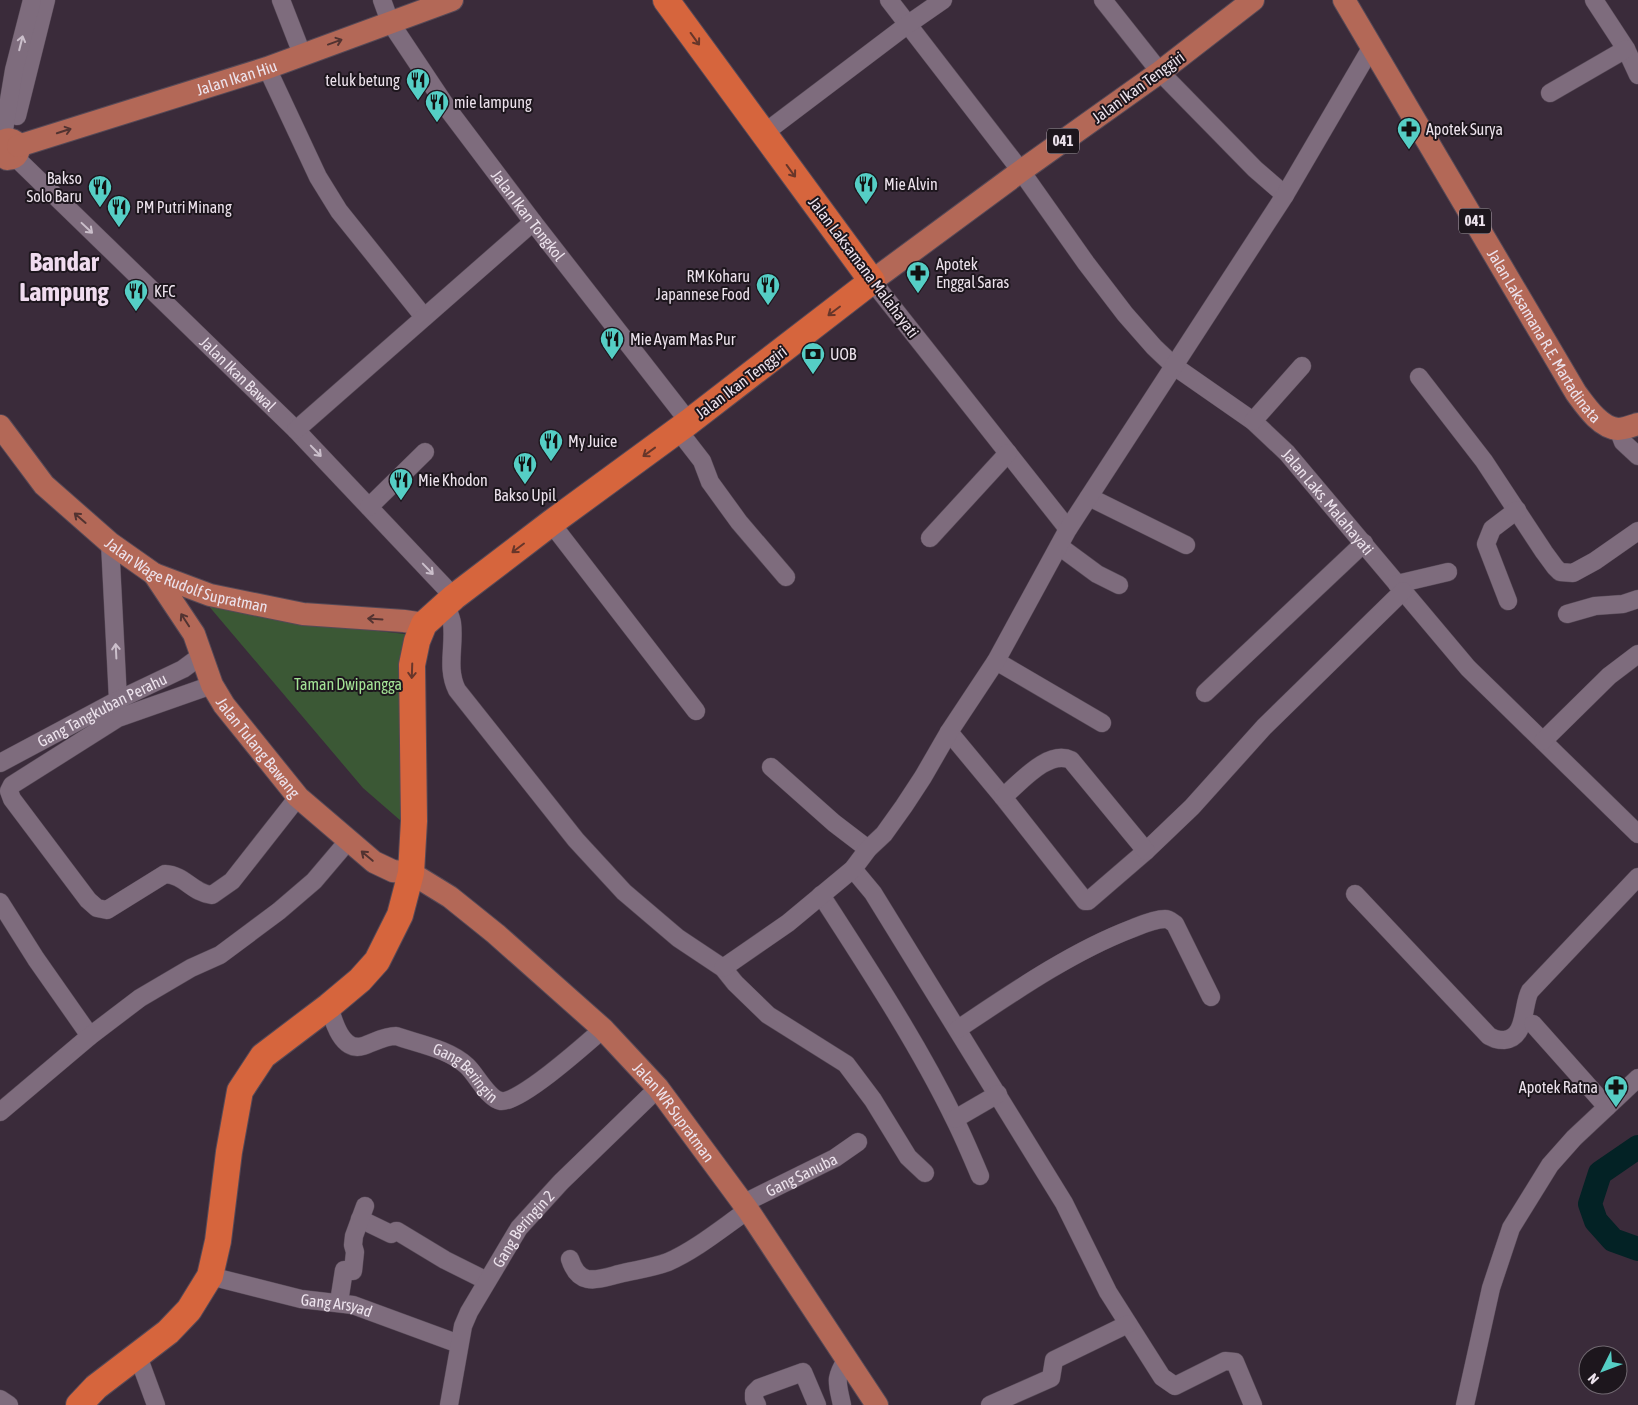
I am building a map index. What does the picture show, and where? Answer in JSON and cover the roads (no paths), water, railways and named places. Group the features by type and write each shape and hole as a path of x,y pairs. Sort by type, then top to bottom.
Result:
{"highway":[{"name":"Jalan Laksamana Malahayati","path":"666,0 872,281"},
{"name":"Jalan Ikan Tenggiri","path":"424,624 450,601 551,523 683,426 872,281"},
{"path":"79,1405 96,1387 168,1332 188,1310 210,1276 218,1241 229,1152 240,1091 263,1056 360,980 377,961 400,915 411,873 414,821 412,665 416,641 424,624"}],"main road":[{"name":"Jalan Ikan Hiu","path":"6,149 266,68 452,0"},
{"name":"Jalan Ikan Tenggiri","path":"872,281 1021,171 1160,72 1253,0"},
{"name":"Jalan Laksamana R.E. Martadinata","path":"1351,4 1371,48 1576,393 1595,416 1610,426 1628,426"},
{"name":"Jalan Wage Rudolf Supratman","path":"0,426 44,485 110,543 154,574 210,596 303,614 424,624"},
{"name":"Jalan Tulang Bawang","path":"154,574 194,634 212,686 236,720 298,797 374,862 385,868 411,873"},
{"name":"Jalan WR Supratman","path":"411,873 450,897 496,934 603,1029 658,1088 746,1207 877,1405"}],"street":[{"path":"6,149 7,68 32,0"},
{"path":"6,149 46,0"},
{"path":"281,0 302,54"},
{"name":"Jalan Ikan Tongkol","path":"382,0 390,22 450,112 683,426 702,461 710,482 739,522 786,577"},
{"name":"Jalan Laks. Malahayati","path":"889,0 1021,171 1086,264 1125,314 1154,347 1174,366 1253,421 1287,453 1468,668 1638,834"},
{"path":"763,134 943,0"},
{"path":"1102,0 1160,72 1255,169 1285,194"},
{"path":"1594,0 1626,49 1638,75"},
{"path":"723,968 788,923 853,869 868,849 884,834 904,806 923,777 948,732 996,661 1068,529 1285,194 1371,48"},
{"path":"1550,93 1626,49"},
{"path":"266,68 318,176 339,211 424,317"},
{"name":"Jalan Ikan Bawal","path":"6,149 296,430 369,507 450,601"},
{"path":"296,430 533,222"},
{"name":"Jalan Laksamana Malahayati","path":"872,281 1068,529"},
{"path":"1253,421 1302,366"},
{"path":"1419,377 1484,461 1560,572 1572,573 1595,561 1638,532"},
{"name":"Jalan Laksamana R.E. Martadinata","path":"1628,426 1623,442 1638,456"},
{"path":"369,507 425,452"},
{"path":"930,538 1008,453"},
{"path":"1089,497 1186,544"},
{"path":"1508,601 1486,544 1492,529 1517,510"},
{"path":"551,523 696,711"},
{"path":"110,543 118,700"},
{"path":"1205,693 1364,543"},
{"path":"1058,546 1097,574 1119,586"},
{"path":"948,732 1003,797 1086,902 1146,851 1192,808 1264,727 1400,588 1448,572"},
{"path":"1566,614 1595,606 1622,604 1638,599"},
{"path":"450,601 452,623 451,673 453,682 464,700 576,840 624,892 678,938 723,968 735,984 768,1015 846,1064 873,1100 908,1157 925,1173"},
{"path":"1543,741 1609,676 1638,654"},
{"name":"Gang Tangkuban Perahu","path":"0,763 118,700 182,669 202,655"},
{"path":"996,661 1102,723"},
{"path":"212,686 118,718 12,785 9,791 12,799 88,900 97,908 107,910 165,874 174,874 201,894 212,895 232,881 298,797"},
{"path":"1003,797 1043,763 1053,758 1065,757 1071,760 1146,851"},
{"path":"771,767 834,823 868,849"},
{"path":"0,1112 90,1036 140,998 190,968 220,955 252,932 314,881 348,840"},
{"path":"853,869 873,893 998,1094 1064,1203 1108,1292 1162,1377 1175,1386 1225,1361 1234,1362 1253,1405"},
{"path":"1356,894 1489,1036 1496,1040 1509,1040 1522,1026 1530,991 1638,877"},
{"path":"822,895 874,976 955,1120 980,1176"},
{"path":"0,902 36,959 90,1036"},
{"path":"958,1029 1044,973 1115,935 1164,919 1170,920 1175,924 1211,998"},
{"name":"Gang Beringin","path":"329,1006 337,1031 349,1044 360,1047 386,1036 396,1036 453,1055 467,1066 493,1098 501,1102 508,1100 544,1079 603,1029"},
{"path":"1533,1024 1607,1107"},
{"path":"1466,1405 1491,1288 1511,1228 1550,1165 1574,1138 1638,1078"},
{"name":"Gang Beringin 2","path":"449,1405 463,1326 469,1312 519,1228 561,1182 658,1088"},
{"path":"955,1120 998,1094"},
{"name":"Gang Sanuba","path":"570,1259 575,1272 588,1280 653,1267 673,1259 694,1248 746,1207 834,1158 858,1142"},
{"path":"338,1302 344,1270 353,1271 354,1236 362,1212 391,1234 398,1231 445,1260 487,1281"},
{"name":"Gang Arsyad","path":"210,1276 286,1296 338,1302 366,1309 459,1344"},
{"path":"990,1405 1051,1378 1054,1360 1128,1324"},
{"path":"138,1356 156,1405"},
{"path":"842,1405 837,1382 838,1373 847,1358"},
{"path":"757,1405 754,1393 759,1388 802,1372 817,1405"},
{"path":"0,1399 9,1405"}],"waterway":[{"path":"1638,1147 1600,1173 1590,1204 1596,1221 1613,1240 1638,1249"}],"place":[{"name":"teluk betung","path":"418,101"},
{"name":"mie lampung","path":"437,123"},
{"name":"Apotek Surya","path":"1409,150"},
{"name":"Mie Alvin","path":"866,205"},
{"name":"Bakso Solo Baru","path":"100,208"},
{"name":"PM Putri Minang","path":"119,228"},
{"name":"Apotek Enggal Saras","path":"918,294"},
{"name":"RM Koharu Japannese Food","path":"768,306"},
{"name":"KFC","path":"136,312"},
{"name":"Mie Ayam Mas Pur","path":"612,360"},
{"name":"UOB","path":"813,375"},
{"name":"My Juice","path":"551,462"},
{"name":"Bakso Upil","path":"525,485"},
{"name":"Mie Khodon","path":"401,501"},
{"name":"Apotek Ratna","path":"1616,1108"}],"district":[{"name":"Bandar Lampung","path":"64,277"}],"park label":[{"name":"Taman Dwipangga","path":"348,684"}]}
